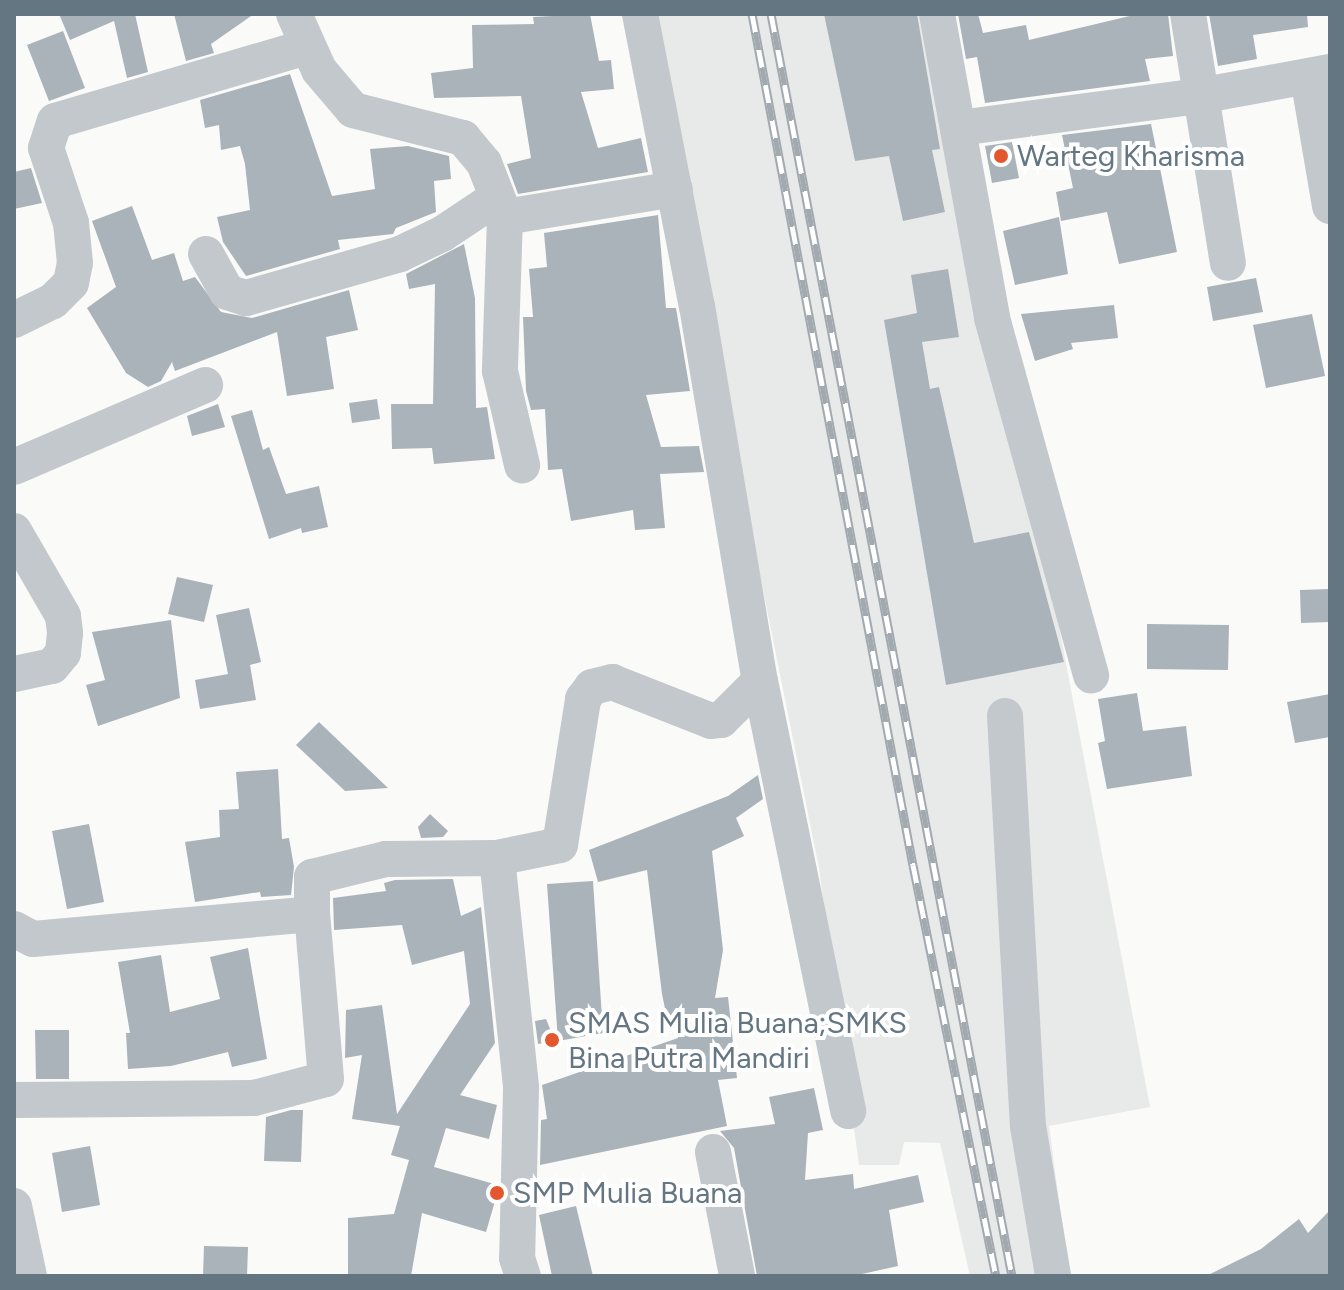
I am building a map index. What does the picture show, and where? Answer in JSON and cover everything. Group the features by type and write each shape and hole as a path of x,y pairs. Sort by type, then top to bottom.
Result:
{"street":[{"path":"294,14 307,47 334,93 353,110 463,138 484,163 500,207 500,371 522,465"},
{"path":"640,14 675,189 760,681 848,1111"},
{"path":"937,14 999,348 1091,676"},
{"path":"1188,14 1228,263"},
{"path":"14,320 53,301 71,283 75,263 71,223 46,148 55,121 307,47"},
{"path":"959,128 1199,96 1319,74 1330,206"},
{"path":"206,254 227,292 246,298 400,254 500,207 675,189"},
{"path":"14,467 205,385"},
{"path":"14,531 63,616 65,633 63,653 52,666 14,674"},
{"path":"14,1100 254,1098 326,1079 312,914 312,877 386,859 497,858 560,845 583,699 592,687 612,682 711,721 721,720 760,681"},
{"path":"1005,716 1028,1126 1053,1276"},
{"path":"497,858 521,1088 517,1258 523,1276"},
{"path":"14,929 33,939 312,914"},
{"path":"713,1152 737,1276"},
{"path":"15,1215 29,1276"}],"shaded area":[{"path":"647,14 943,14 1150,1107 1049,1126 1069,1276 970,1276 940,1143 904,1142 899,1165 859,1165 819,868"}],"building":[{"path":"59,14 135,14 148,72 127,78 114,21 70,40"},
{"path":"174,14 254,14 211,44 214,53 186,61"},
{"path":"590,14 599,61 611,60 614,89 581,92 598,148 641,138 648,172 518,194 507,164 531,158 521,96 434,98 431,73 473,68 472,25 534,24 533,17"},
{"path":"824,14 917,14 940,149 932,150 945,212 903,221 889,156 855,161"},
{"path":"958,14 978,14 983,33 1026,25 1029,40 1138,14 1168,14 1173,56 1145,59 1150,81 985,103 977,57 966,59"},
{"path":"1209,14 1307,14 1308,27 1253,35 1257,59 1218,66"},
{"path":"63,31 85,88 49,101 27,45"},
{"path":"290,74 332,196 375,189 370,149 408,146 449,156 451,179 434,181 436,212 396,228 393,234 338,240 340,249 246,276 223,242 217,217 250,210 245,164 240,146 221,150 219,125 205,128 200,100"},
{"path":"1151,124 1177,252 1119,264 1107,212 1061,221 1056,192 1073,188 1062,135"},
{"name":"Warteg Kharisma","path":"1012,142 1019,178 992,183 985,146"},
{"path":"31,168 42,203 14,209 14,172"},
{"path":"132,206 152,260 174,253 183,281 195,277 221,312 252,318 349,290 358,330 326,337 334,389 287,396 277,332 175,371 172,362 161,381 148,387 126,373 87,308 116,287 92,221"},
{"path":"658,215 666,308 676,308 690,391 646,395 661,447 699,446 704,472 660,474 665,528 635,530 633,510 571,521 562,469 548,470 545,409 531,410 526,391 523,317 533,317 529,269 547,267 544,233"},
{"path":"1059,217 1068,274 1015,285 1003,231"},
{"path":"464,244 475,298 476,408 487,407 495,459 434,464 432,448 392,449 391,404 433,404 435,284 409,289 406,274"},
{"path":"948,269 959,337 922,342 930,389 939,387 974,543 1029,532 1064,662 946,685 884,320 917,313 911,275"},
{"path":"1256,278 1263,312 1213,321 1207,287"},
{"path":"1114,305 1118,338 1071,343 1073,349 1035,361 1021,314"},
{"path":"1312,314 1325,376 1266,388 1253,325"},
{"path":"377,399 380,419 352,423 349,403"},
{"path":"218,404 225,427 192,436 187,416"},
{"path":"252,410 263,450 269,447 286,494 319,486 328,527 302,533 301,528 269,539 231,416"},
{"path":"177,577 213,585 204,622 168,614"},
{"path":"1330,589 1330,622 1301,623 1300,590"},
{"path":"249,608 261,662 250,665 256,700 200,709 195,680 228,674 216,615"},
{"path":"171,620 180,698 98,726 86,685 105,680 92,632"},
{"path":"1147,624 1229,625 1228,670 1147,669"},
{"path":"1137,693 1143,731 1186,726 1192,776 1107,789 1098,743 1105,741 1098,699"},
{"path":"1330,694 1330,737 1295,743 1287,702"},
{"path":"319,722 388,788 345,791 296,745"},
{"path":"278,769 282,839 289,838 294,867 291,895 261,897 260,892 195,902 185,842 220,837 219,810 239,809 236,772"},
{"path":"758,775 763,799 736,818 744,836 712,851 723,950 715,998 728,997 737,1078 718,1080 727,1126 540,1165 541,1120 547,1119 542,1085 678,1038 674,1022 668,1023 662,994 647,870 598,882 589,850 728,796"},
{"path":"430,814 448,831 443,837 421,838 418,827"},
{"path":"89,824 104,902 67,909 52,831"},
{"path":"453,879 461,916 481,907 495,1043 460,1095 497,1105 489,1139 446,1128 434,1167 498,1185 498,1191 486,1232 422,1213 411,1276 348,1276 348,1218 394,1214 409,1160 391,1155 400,1126 352,1119 362,1055 345,1058 346,1010 382,1005 397,1114 470,1004 464,951 412,965 402,925 334,930 333,898 386,891 384,883 395,880"},
{"path":"593,881 603,1033 558,1041 547,884"},
{"path":"248,948 267,1059 232,1067 228,1052 171,1066 128,1069 126,1033 130,1033 118,962 161,955 170,1012 220,999 210,957"},
{"path":"546,1019 555,1041 538,1044 535,1021"},
{"path":"35,1030 69,1030 69,1079 36,1079"},
{"path":"814,1088 823,1130 808,1133 805,1180 853,1174 854,1189 918,1175 924,1202 889,1210 898,1266 853,1276 757,1276 734,1148 720,1131 775,1124 769,1097"},
{"path":"303,1110 301,1162 264,1161 266,1117"},
{"path":"90,1146 100,1205 62,1212 52,1153"},
{"path":"576,1206 593,1276 552,1276 539,1215"},
{"path":"1330,1210 1330,1276 1206,1276 1261,1249 1299,1219 1308,1233"},
{"path":"204,1246 248,1247 247,1276 203,1276"}],"railway":[{"path":"752,14 913,865 996,1276"},
{"path":"771,14 1012,1276"}],"place":[{"name":"Warteg Kharisma","path":"1001,156"},
{"name":"SMAS Mulia Buana;SMKS Bina Putra Mandiri","path":"552,1040"},
{"name":"SMP Mulia Buana","path":"497,1193"}]}
